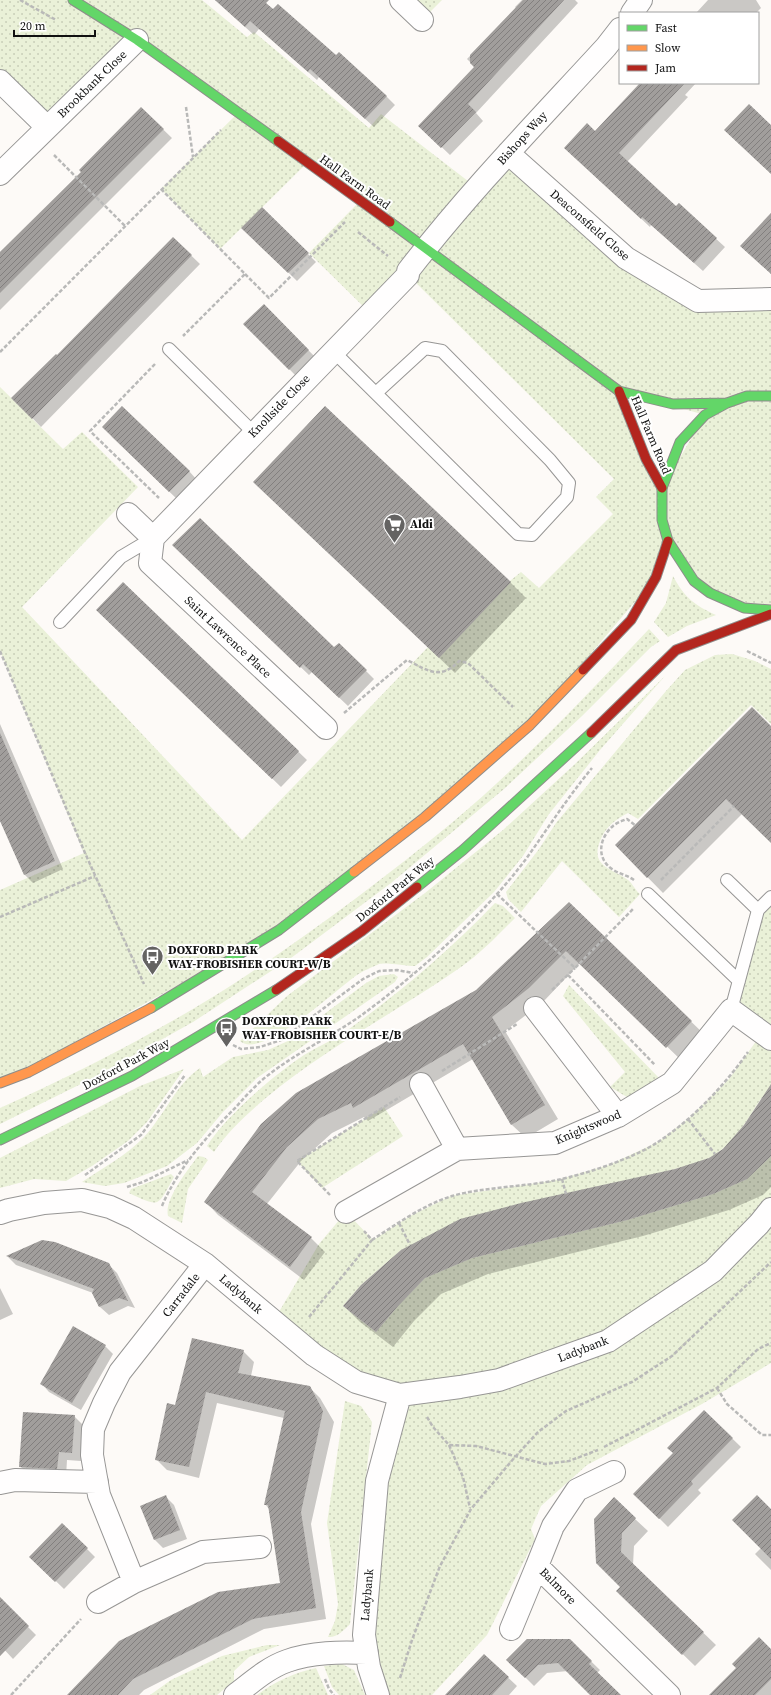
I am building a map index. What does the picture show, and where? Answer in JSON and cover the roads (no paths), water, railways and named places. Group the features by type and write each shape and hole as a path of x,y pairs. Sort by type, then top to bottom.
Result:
{"main road":[{"name":"Hall Farm Road","path":"73,0 137,40 620,390 673,404 727,403"},
{"path":"771,388 727,403 705,416 680,442 662,488 662,520 668,541 694,581 710,593 744,608 771,610"},
{"name":"Hall Farm Road","path":"620,390 646,459 662,488"},
{"path":"747,396 771,396"},
{"path":"0,1083 29,1072 154,1007 279,930 425,817 530,724 631,620 656,576 668,541"},
{"name":"Doxford Park Way","path":"0,1140 132,1076 210,1032 282,987 362,931 463,850 595,729 676,650 771,614"}],"street":[{"path":"401,0 422,20"},
{"path":"633,12 641,0"},
{"name":"Bishops Way","path":"426,248 508,153 606,47 619,30"},
{"name":"Brookbank Close","path":"0,174 137,40"},
{"name":"Brookbank Close","path":"0,81 42,132"},
{"name":"Deaconsfield Close","path":"508,153 626,258 698,301 771,300"},
{"name":"Knollside Close","path":"153,538 408,275 408,271 426,248"},
{"path":"128,514 153,538"},
{"name":"Saint Lawrence Place","path":"153,538 150,563 326,728"},
{"path":"535,1008 618,1116"},
{"path":"731,1010 771,1039"},
{"name":"Knightswood","path":"346,1212 458,1149 555,1143 618,1116 672,1083 731,1010"},
{"path":"421,1084 458,1149"},
{"name":"Carradale","path":"0,1213 44,1203 82,1200 110,1207 154,1231 205,1264 120,1372 93,1429 92,1455 99,1495 134,1582"},
{"name":"Ladybank","path":"205,1264 314,1355 356,1382 407,1395 499,1380 608,1341 713,1271 759,1224 771,1209"},
{"name":"Ladybank","path":"378,1695 369,1667 364,1635 377,1481 407,1395"},
{"name":"Balmore","path":"614,1472 577,1490 553,1526 537,1566 669,1695"},
{"path":"0,1483 15,1480 97,1482"},
{"path":"98,1602 134,1582 203,1552 260,1547"},
{"path":"511,1629 537,1566"},
{"path":"235,1695 259,1676 287,1661 316,1654 343,1652 367,1653"}],"lane":[{"path":"333,351 518,534 532,535 566,497 569,483 550,460 442,351 425,348 376,393"},
{"path":"170,349 254,433"},
{"path":"60,622 121,557 153,538"},
{"path":"727,880 758,910"},
{"path":"648,894 740,981"},
{"path":"731,1010 758,910 771,897"}],"place":[{"name":"Aldi","path":"395,544"},
{"name":"DOXFORD PARK WAY-FROBISHER COURT-W/B","path":"153,976"},
{"name":"DOXFORD PARK WAY-FROBISHER COURT-E/B","path":"226,1048"}]}
